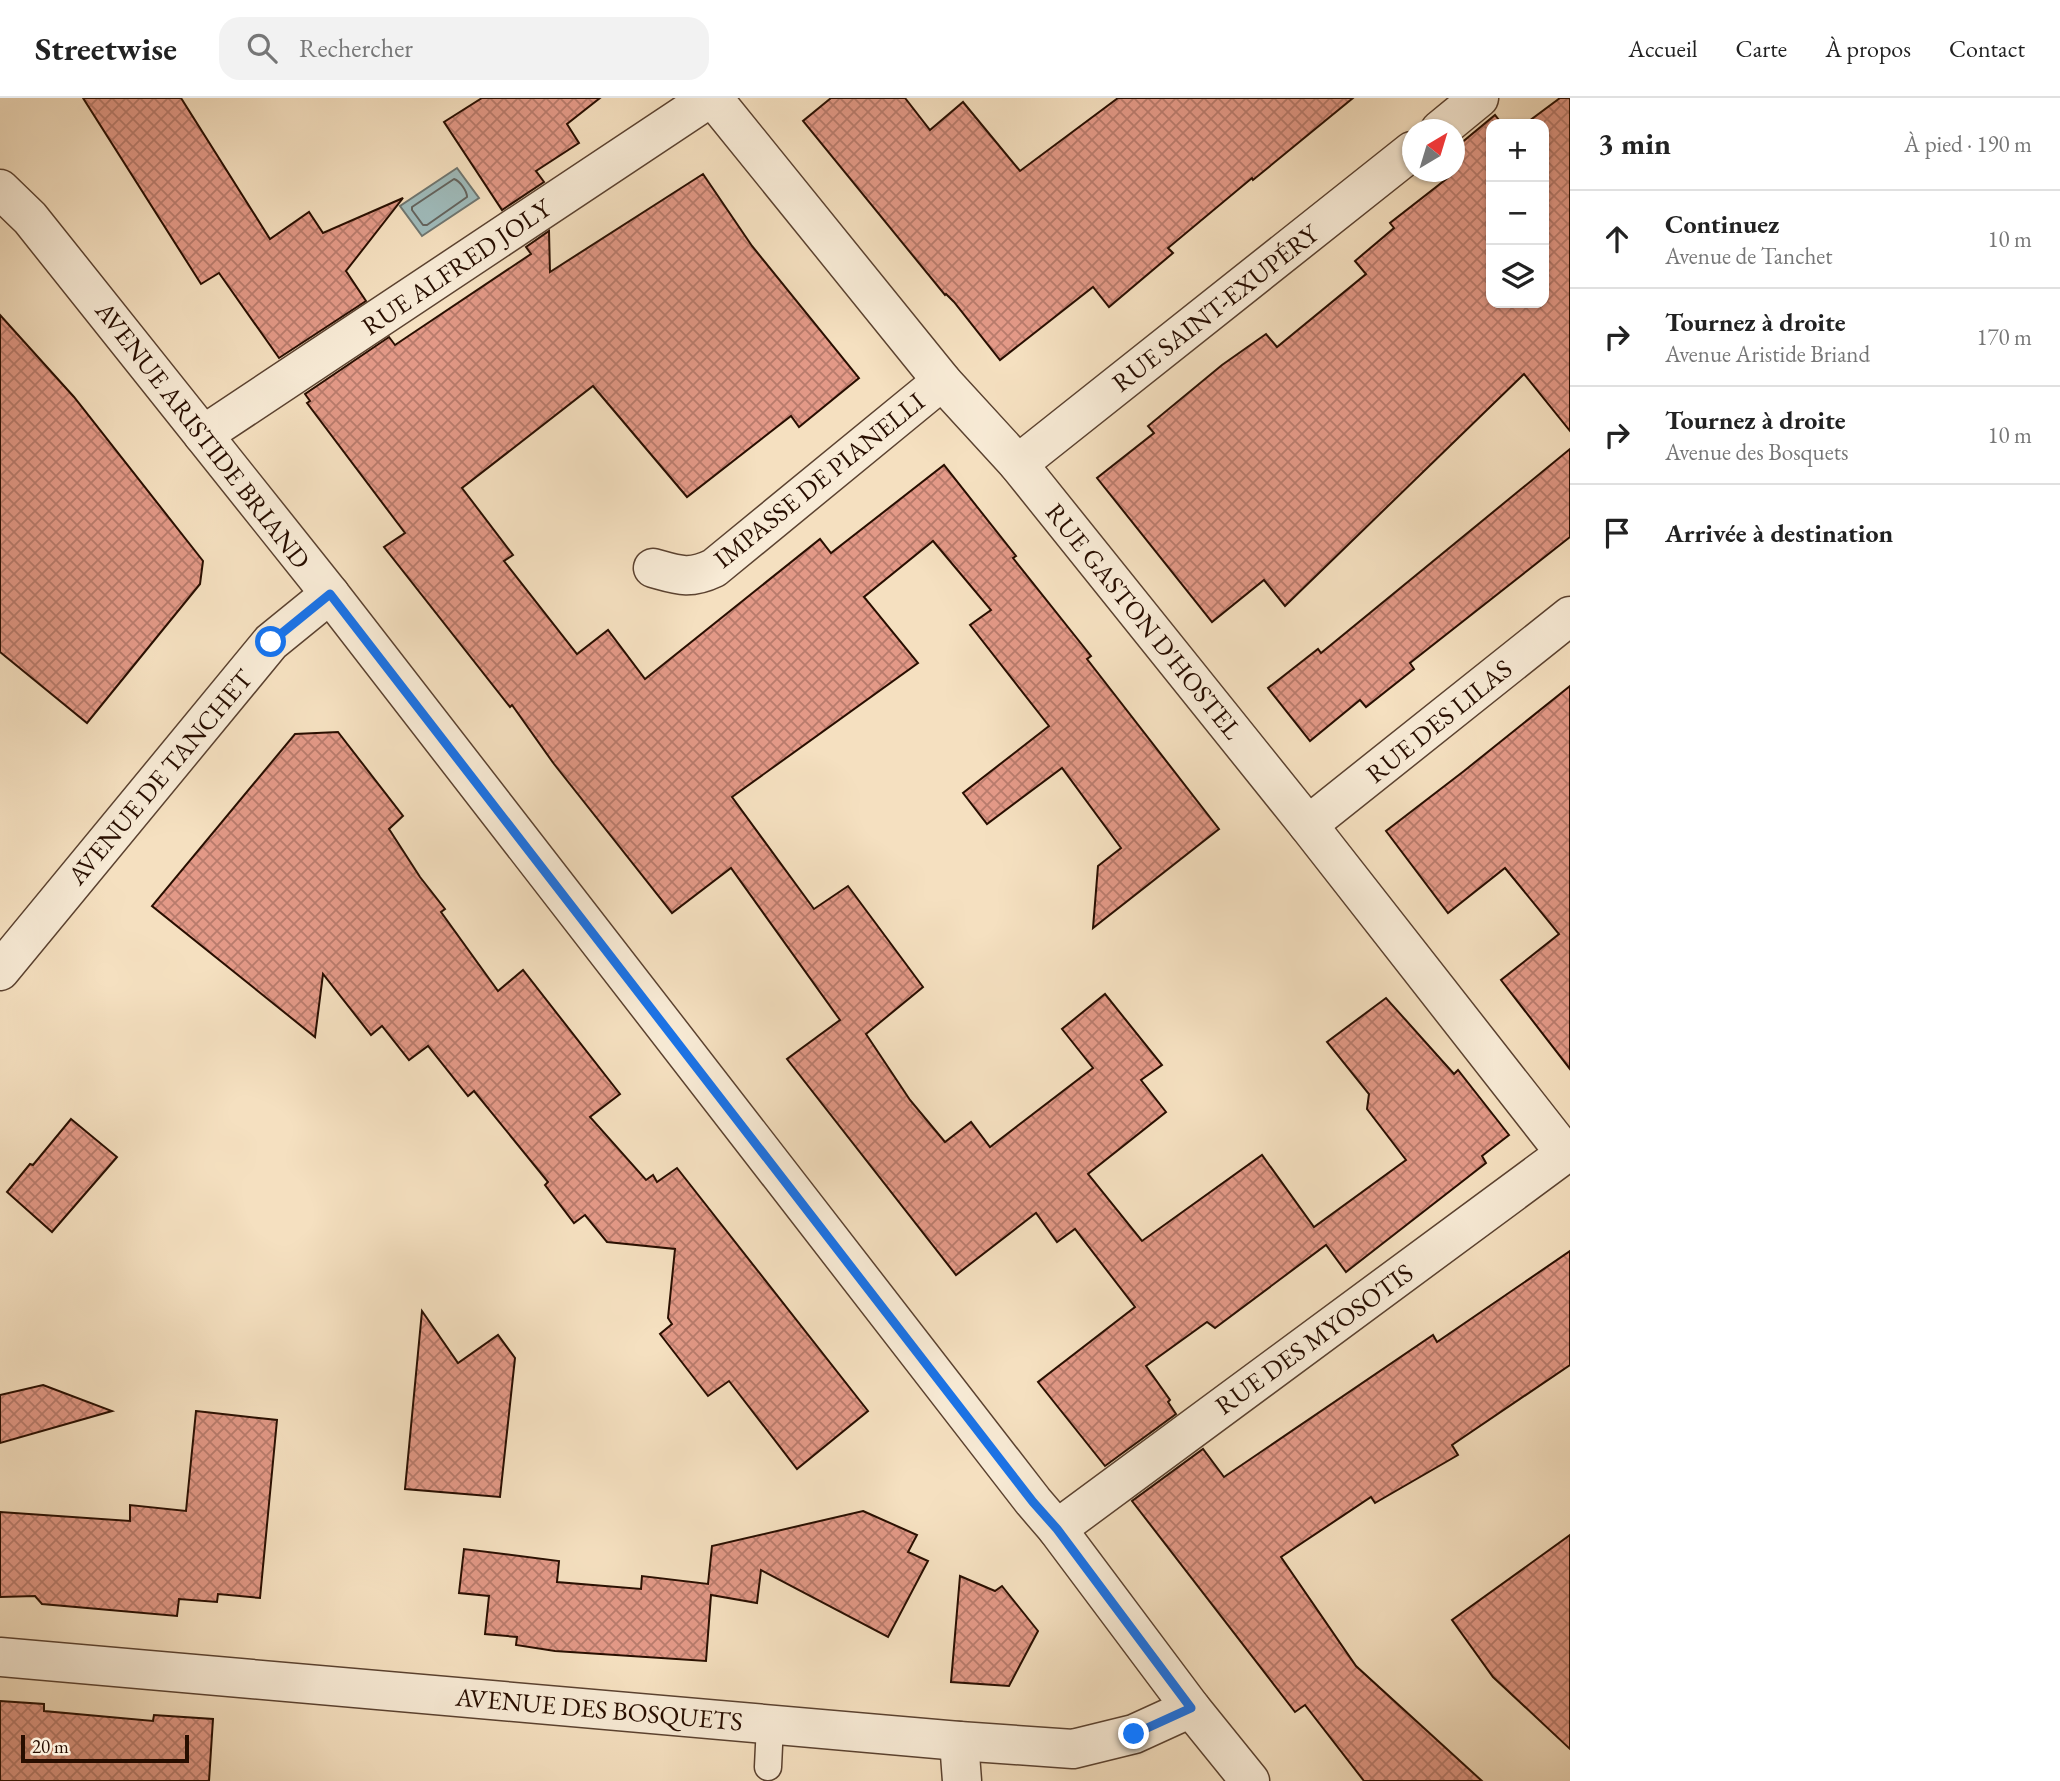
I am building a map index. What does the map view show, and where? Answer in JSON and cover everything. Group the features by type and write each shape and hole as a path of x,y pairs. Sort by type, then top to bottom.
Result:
{"street":[{"name":"RUE GASTON D'HOSTEL","path":"711,98 942,381 1018,464 1568,1151"},
{"name":"RUE ALFRED JOLY","path":"203,435 711,98"},
{"path":"1453,119 1479,98"},
{"name":"RUE SAINT-EXUPÉRY","path":"1018,464 1402,159"},
{"name":"AVENUE ARISTIDE BRIAND","path":"0,189 30,218 330,594 1250,1781"},
{"name":"IMPASSE DE PIANELLI","path":"653,568 679,575 699,575 714,568 942,381"},
{"name":"AVENUE DE TANCHET","path":"0,971 271,642 330,594"},
{"name":"RUE DES LILAS","path":"1308,825 1570,616"},
{"name":"RUE DES MYOSOTIS","path":"1057,1529 1568,1151"},
{"name":"AVENUE DES BOSQUETS","path":"0,1657 1073,1749 1134,1734 1191,1708"},
{"path":"959,1741 962,1781"}],"lane":[{"path":"768,1767 770,1724"}],"water":[{"path":"457,168 479,198 422,236 400,206"}],"building":[{"path":"83,98 181,98 270,239 309,212 323,233 403,198 346,271 366,301 279,358 219,273 201,284"},
{"path":"482,98 600,98 567,124 579,143 536,171 544,182 502,210 444,122"},
{"path":"831,98 905,98 930,130 963,102 1020,171 1118,98 1353,98 1168,248 1173,253 1109,307 1093,287 1000,360 803,121"},
{"path":"1560,98 1570,98 1570,431 1524,374 1285,606 1264,580 1212,622 1097,478 1154,433 1148,426 1222,365 1266,334 1277,347 1366,274 1355,261 1394,228 1390,223 1442,182 1465,182 1465,140 1486,122 1486,308 1549,308 1549,119 1532,119"},
{"path":"703,174 752,246 859,378 799,427 791,416 687,497 593,386 462,488 513,555 504,561 577,654 608,630 645,679 820,539 831,553 944,465 1091,656 1087,659 1219,829 1093,928 1098,866 1121,848 1062,768 987,824 963,793 1049,726 970,625 991,610 933,541 864,597 918,663 732,797 814,909 848,886 923,987 866,1034 910,1100 945,1142 971,1122 990,1147 1093,1068 1062,1029 1105,994 1162,1065 1141,1080 1166,1112 1088,1174 1142,1241 1262,1155 1314,1227 1406,1160 1367,1109 1369,1094 1327,1042 1386,998 1454,1074 1458,1070 1509,1135 1482,1156 1486,1163 1346,1272 1326,1245 1215,1328 1207,1322 1146,1366 1170,1400 1168,1402 1176,1414 1105,1466 1038,1382 1135,1307 1075,1229 1057,1242 1036,1213 956,1275 787,1059 840,1020 731,868 672,913 554,764 512,705 510,707 384,547 405,533 307,403 310,401 305,394 389,337 395,345 531,254 526,247 549,231 550,272"},
{"path":"0,315 74,397 203,561 200,584 87,723 0,652"},
{"path":"1570,449 1570,537 1410,663 1414,669 1366,707 1360,700 1310,741 1268,688 1318,649 1321,653"},
{"path":"1570,686 1570,1069 1501,980 1559,934 1505,868 1448,913 1386,831"},
{"path":"338,732 403,816 389,829 420,877 445,909 441,912 498,991 523,970 620,1094 590,1117 646,1180 653,1175 657,1182 677,1168 868,1411 797,1469 729,1381 708,1396 660,1334 672,1324 668,1318 675,1249 607,1242 585,1215 574,1223 545,1185 548,1182 474,1091 468,1096 428,1046 409,1060 382,1026 371,1035 323,974 315,1037 152,906 295,734"},
{"path":"71,1119 117,1157 52,1232 7,1192"},
{"path":"1570,1251 1570,1365 1452,1445 1458,1455 1375,1503 1371,1497 1281,1557 1356,1666 1482,1781 1364,1781 1305,1705 1295,1712 1132,1501 1203,1449 1224,1477 1433,1335 1437,1342"},
{"path":"422,1311 458,1363 498,1335 515,1358 500,1497 405,1489"},
{"path":"43,1385 112,1411 0,1443 0,1395"},
{"path":"196,1411 277,1420 260,1598 218,1594 217,1602 179,1599 177,1616 42,1604 35,1596 0,1597 0,1512 130,1521 130,1505 186,1511"},
{"path":"863,1511 917,1535 908,1552 928,1561 888,1637 761,1570 757,1603 711,1595 706,1661 555,1651 516,1645 517,1637 485,1634 489,1596 459,1593 464,1549 559,1561 557,1582 641,1589 642,1576 708,1584 712,1546"},
{"path":"1570,1535 1570,1749 1493,1677 1452,1620"},
{"path":"960,1576 995,1591 1002,1586 1038,1631 1009,1686 951,1682"},
{"path":"0,1701 44,1704 44,1711 153,1721 154,1715 213,1719 209,1781 0,1781"}],"route":[{"path":"271,642 330,594 1033,1502 1057,1529 1191,1708 1134,1734"}]}
